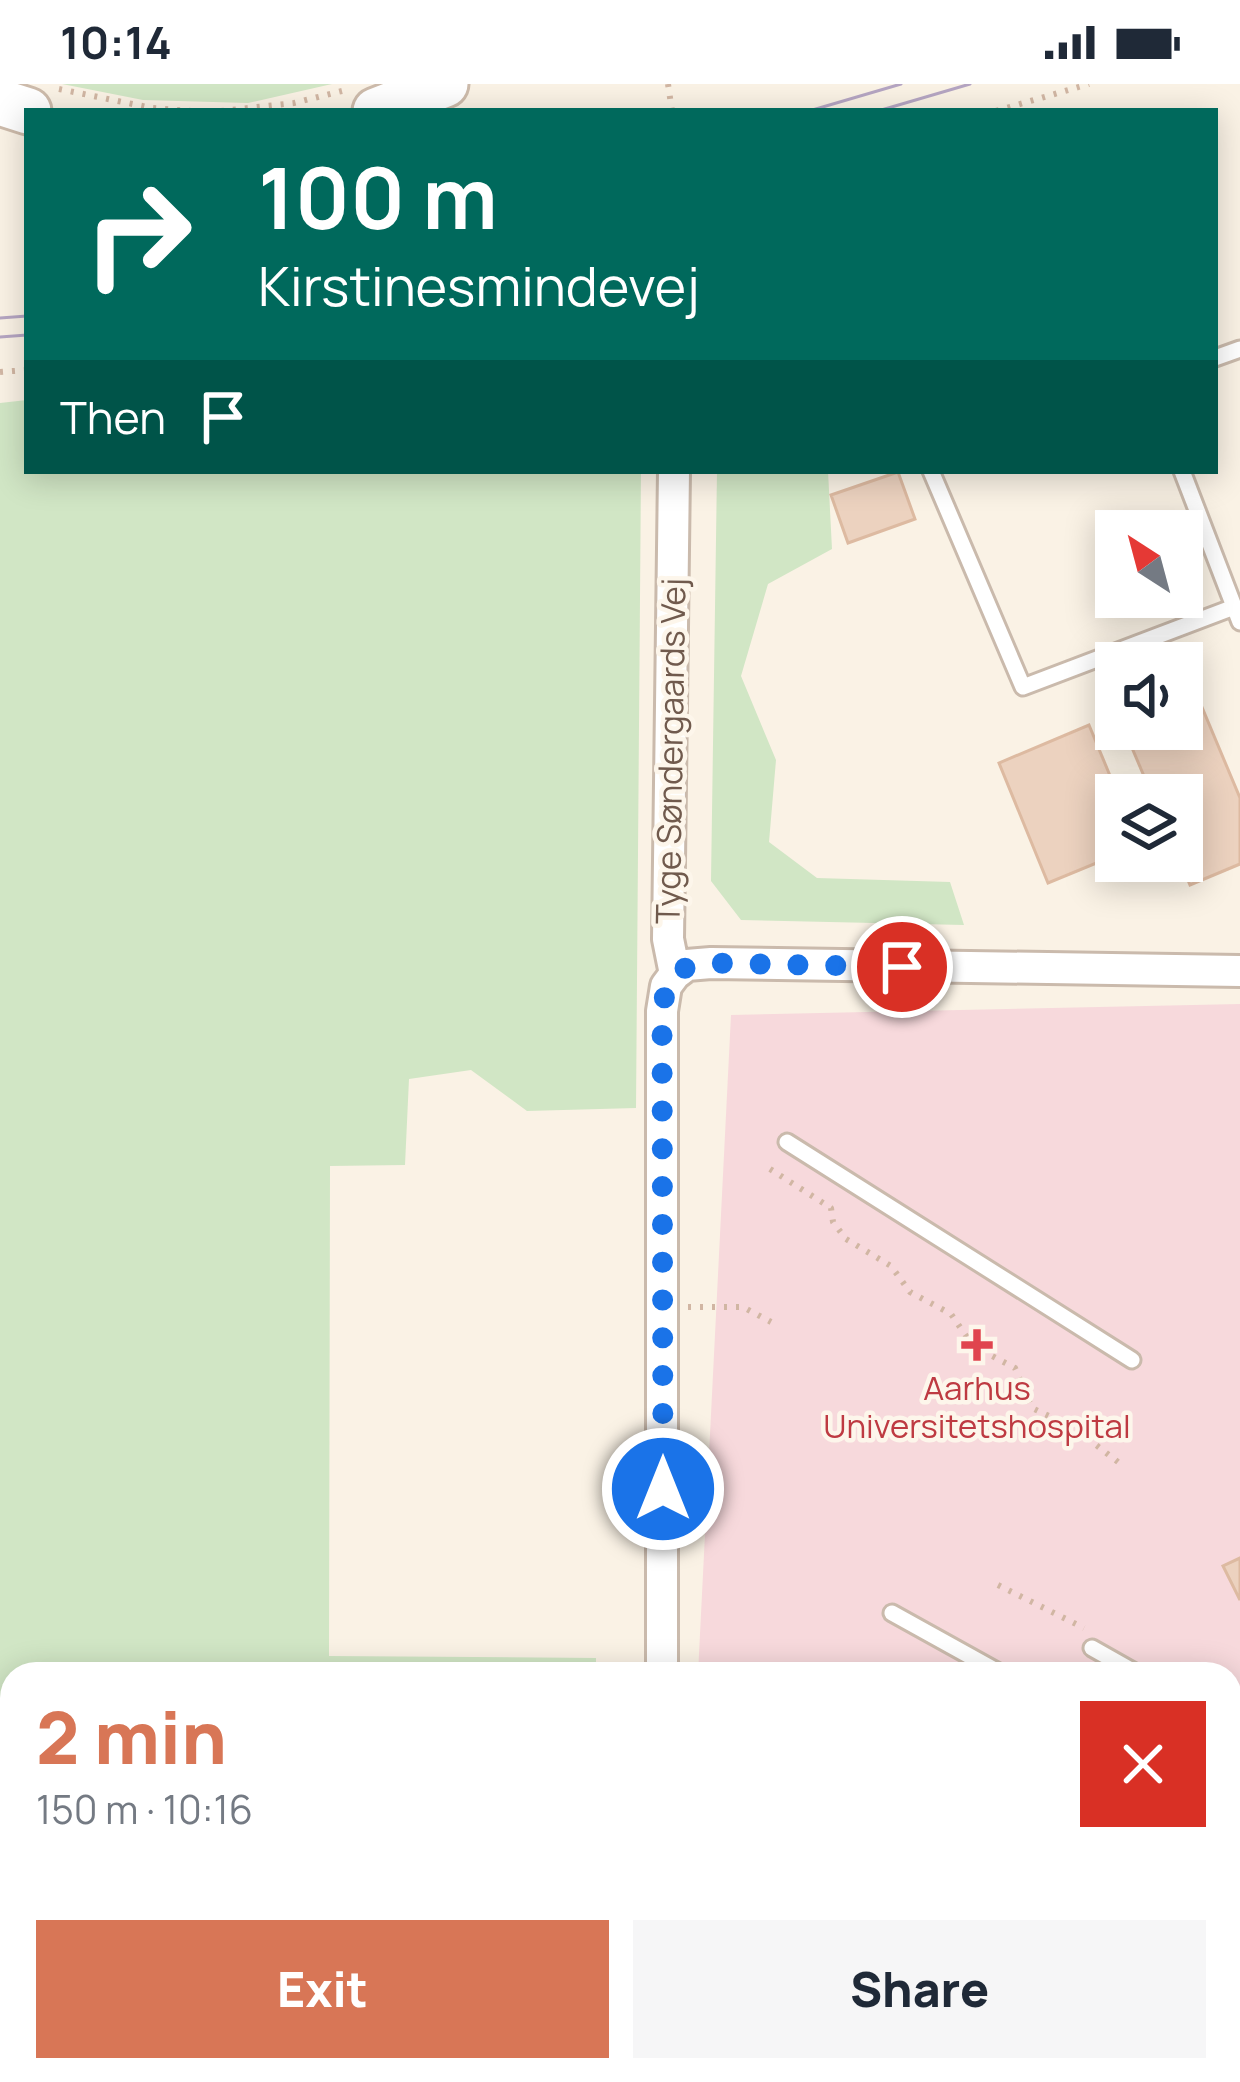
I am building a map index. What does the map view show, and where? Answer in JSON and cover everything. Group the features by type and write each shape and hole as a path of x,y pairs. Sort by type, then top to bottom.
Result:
{"street":[{"path":"363,100 446,84"},
{"name":"Tyge Søndergaards Vej","path":"662,1662 662,1011 666,986 675,974 668,939 674,474"},
{"path":"675,974 687,965 711,963 1240,971"}],"lane":[{"path":"932,474 1023,687 1237,614 1183,474"},
{"path":"787,1142 1132,1360"},
{"path":"892,1613 980,1662"},
{"path":"1092,1648 1117,1662"},
{"path":"970,1662 972,1658"}],"path":[{"path":"1006,108 1089,84"},
{"path":"43,85 161,108"},
{"path":"248,108 363,100"},
{"path":"770,1169 831,1208 833,1222 846,1239 891,1267 910,1292 951,1314 973,1346 1015,1368 1032,1408 1074,1428 1118,1462"},
{"path":"693,1308 743,1307 771,1322"}],"shaded area":[{"name":"Aarhus Universitetshospital","path":"1240,1004 1240,1662 699,1662 731,1015"}],"green space":[{"path":"62,84 332,84 248,103 143,100"},
{"path":"24,400 24,474 641,474 636,1108 527,1111 471,1070 409,1079 405,1165 330,1166 329,1656 596,1658 596,1662 0,1662 0,403"},
{"path":"717,474 828,474 832,549 768,584 741,676 776,760 769,842 817,878 950,882 964,925 741,920 711,881"}],"building":[{"path":"899,474 915,519 848,543 831,495"},
{"path":"1203,710 1240,798 1240,864 1203,880 1203,774 1143,774 1133,750 1203,750"},
{"path":"1089,725 1095,750 1099,750 1109,774 1095,774 1095,864 1048,883 999,763"},
{"path":"1240,1558 1240,1600 1223,1566"}],"tram line":[{"path":"819,108 901,84"},
{"path":"888,108 970,84"},
{"path":"0,318 24,316"},
{"path":"0,337 24,335"}],"place":[{"name":"Aarhus Universitetshospital","path":"977,1345"}],"route":[{"path":"663,1489 662,1011 666,986 687,965 711,963 902,967"}]}
